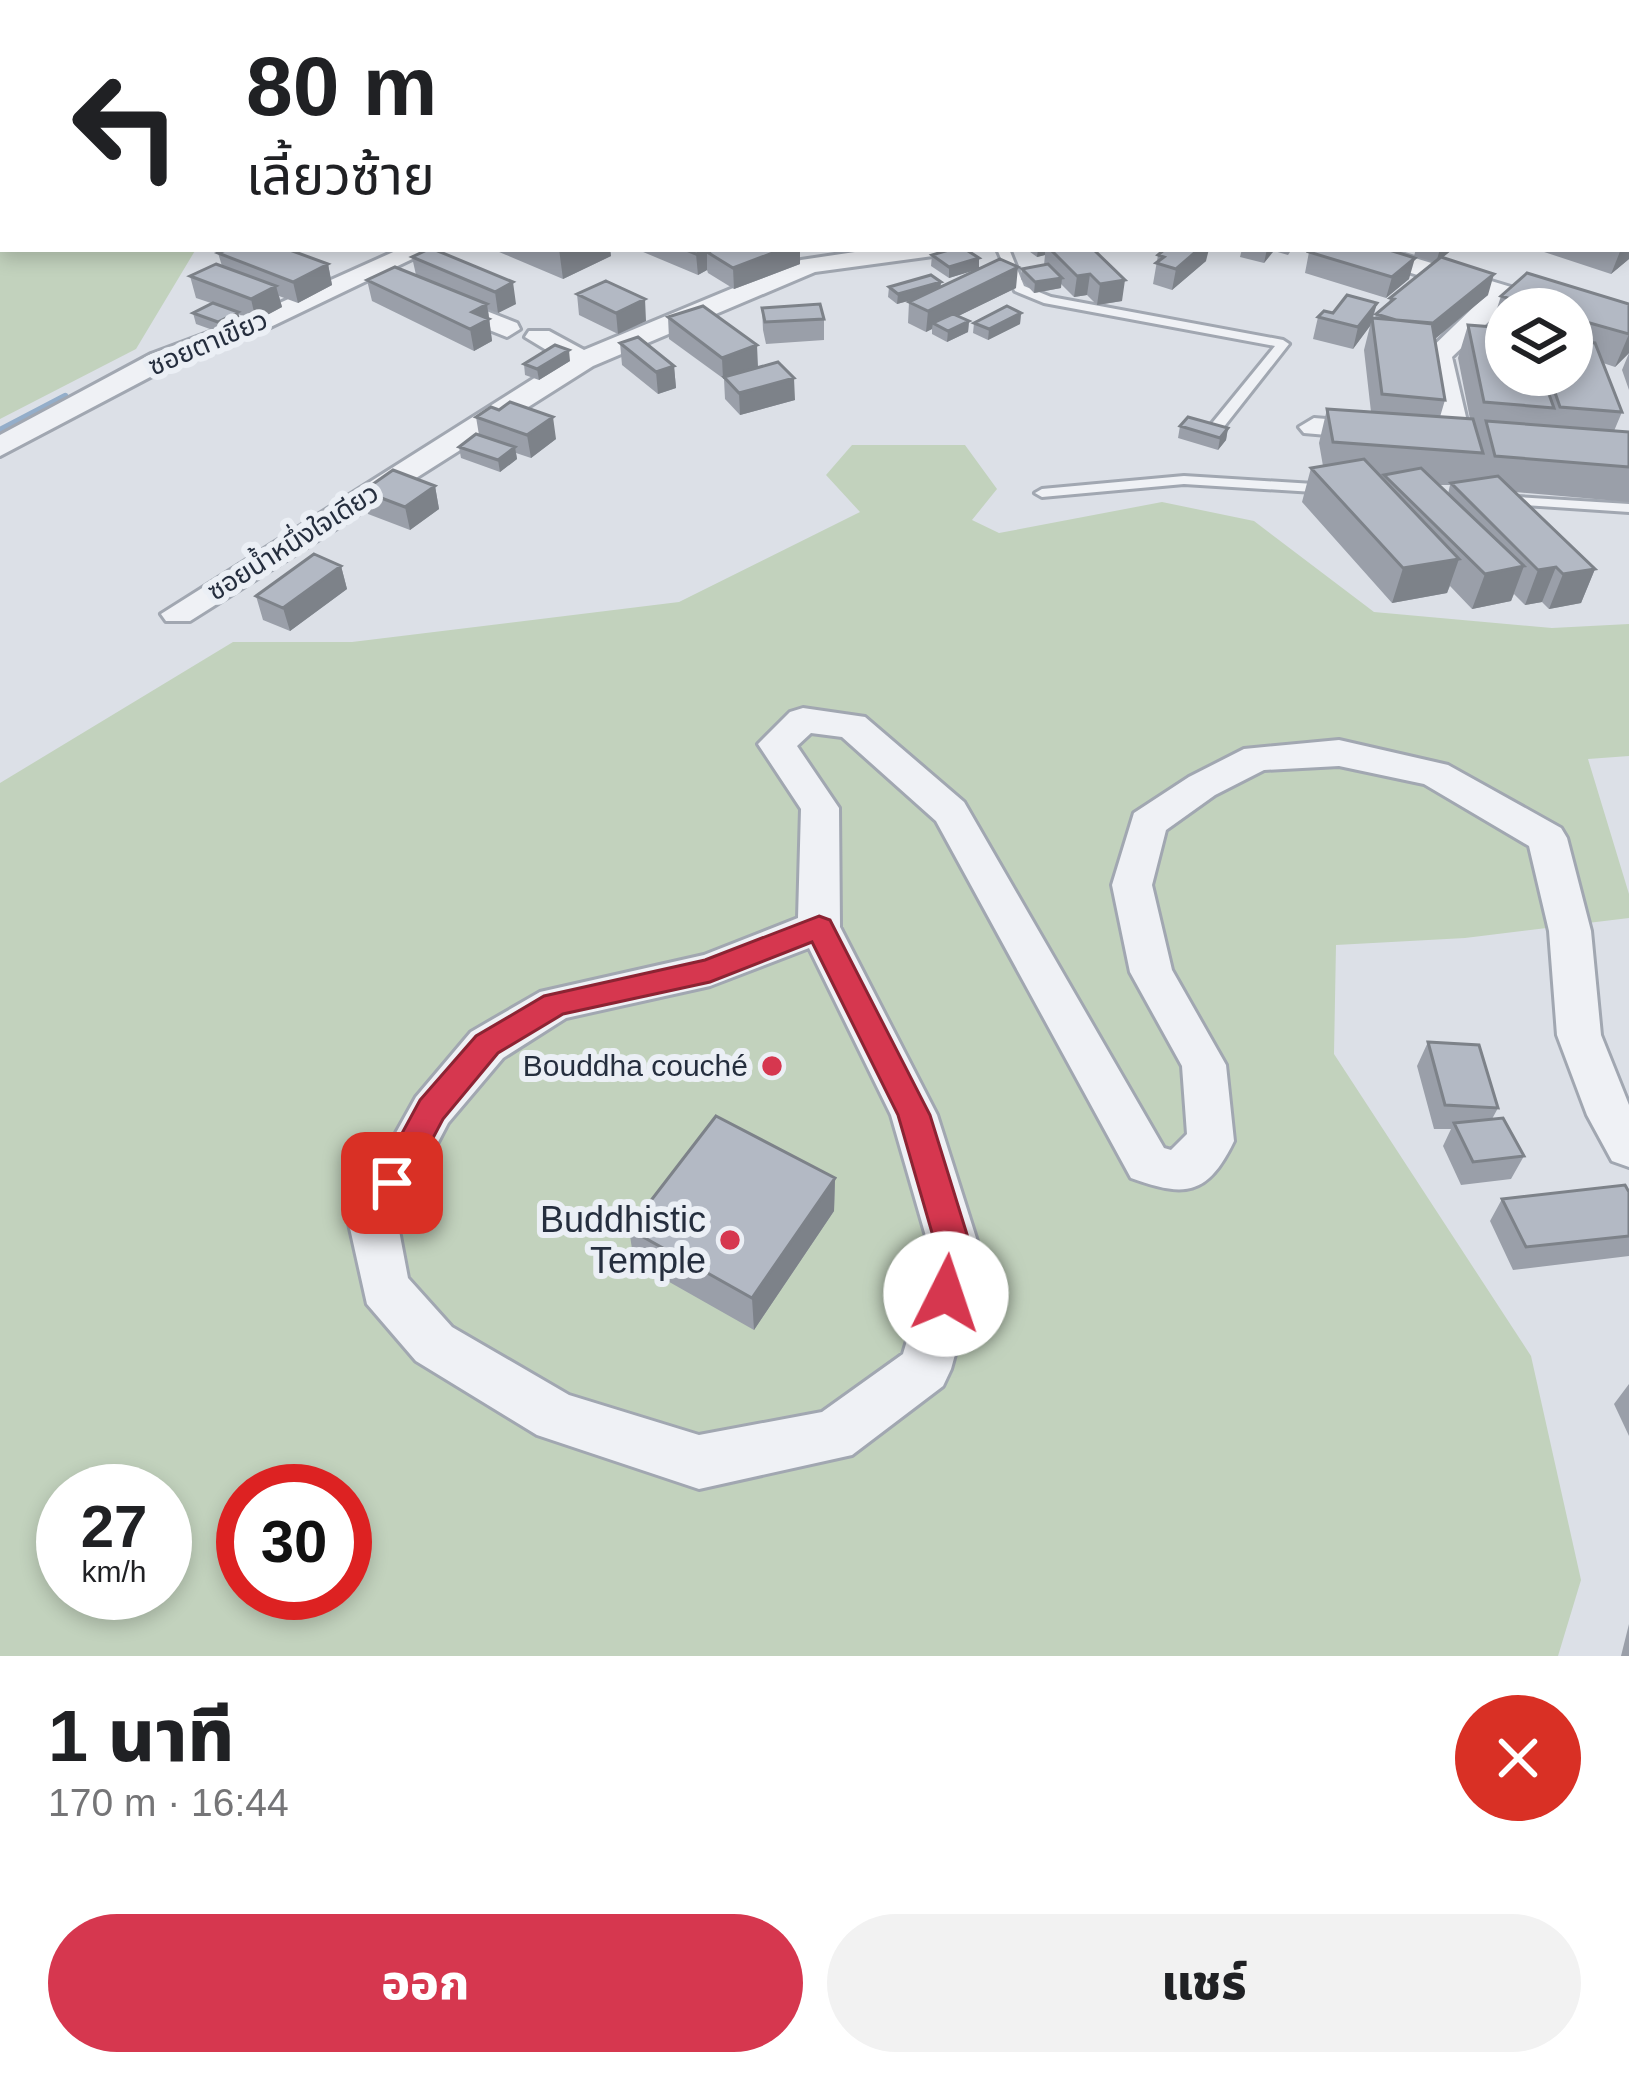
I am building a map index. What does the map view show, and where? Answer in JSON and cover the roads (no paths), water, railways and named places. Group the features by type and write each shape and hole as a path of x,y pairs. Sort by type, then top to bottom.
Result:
{"street":[{"name":"ซอยตาเขียว","path":"0,447 161,360 251,326 415,252"},
{"name":"ซอยน้ำหนึ่งใจเดียว","path":"178,614 583,360 810,265 910,252"},
{"path":"1369,252 1488,288"},
{"path":"372,272 507,329"},
{"path":"1456,438 1438,355 1485,310"},
{"path":"1468,326 1485,332"},
{"path":"539,337 583,360"},
{"path":"1314,427 1617,444"},
{"path":"819,927 710,970 555,1004 487,1045 432,1110 372,1219 385,1288 434,1344 556,1417 699,1462 833,1436 925,1369 957,1257 914,1115 819,927 820,808 776,745 803,721 852,726 950,812 1148,1164 1180,1173 1210,1141 1206,1084 1204,1065 1150,972 1132,885 1148,823 1202,786 1257,758 1340,753 1435,774 1546,838 1570,932 1579,1034 1610,1114 1629,1147"}],"lane":[{"path":"1004,252 1018,288 1048,301 1283,344 1214,430"},
{"path":"1042,493 1184,480 1348,490"},
{"path":"1489,499 1629,508"}],"waterway":[{"path":"0,431 65,397"}],"place":[{"name":"Bouddha couché","path":"772,1066"},
{"name":"Buddhistic Temple","path":"730,1240"}]}
